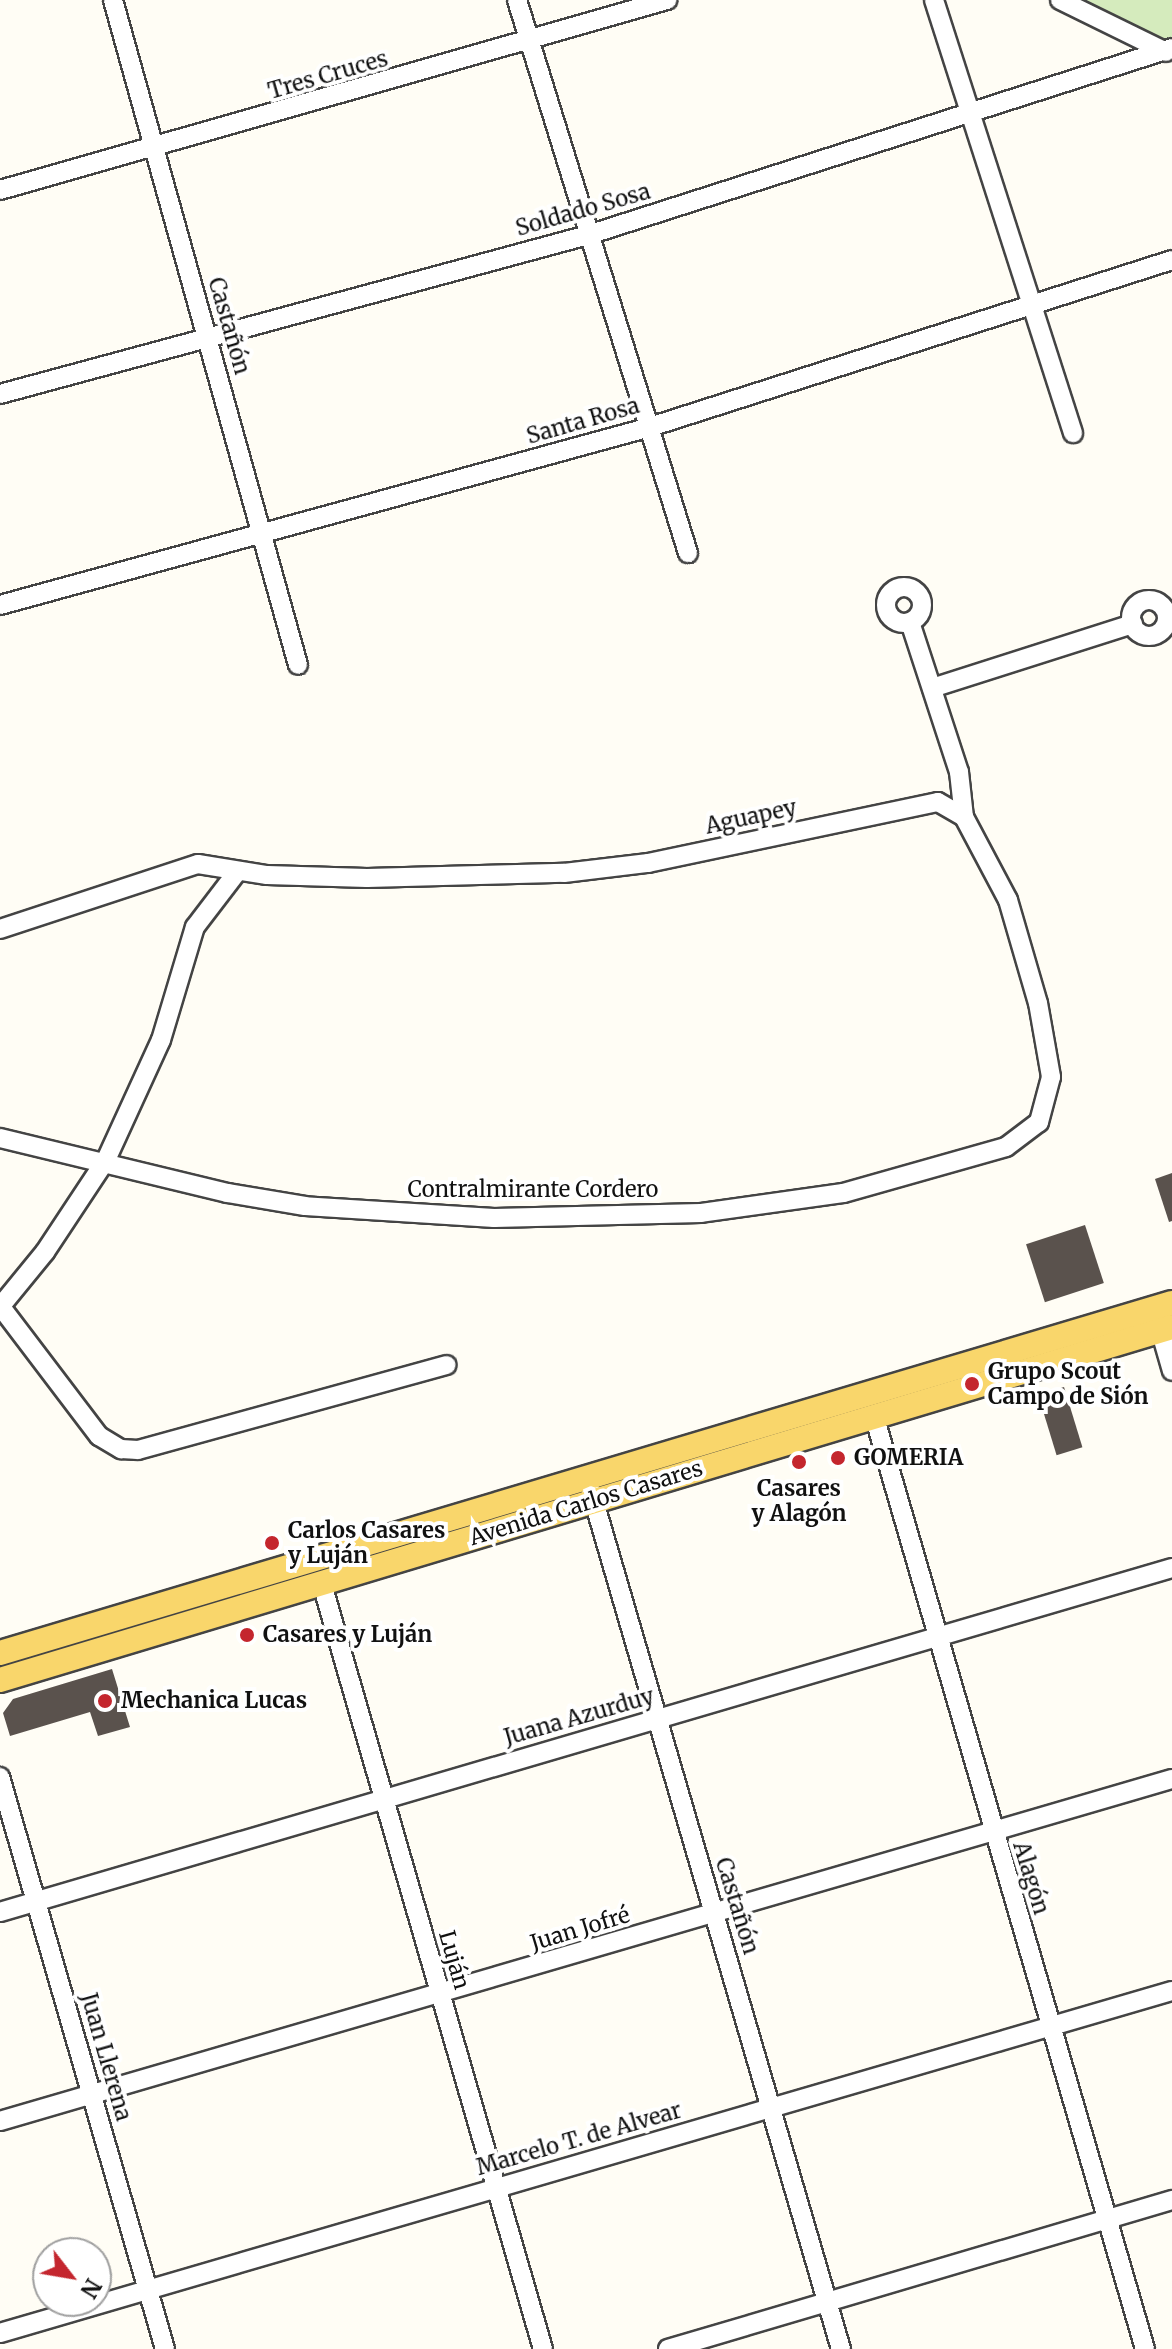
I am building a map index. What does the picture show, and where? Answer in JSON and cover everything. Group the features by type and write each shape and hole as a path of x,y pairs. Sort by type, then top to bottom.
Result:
{"main road":[{"name":"Avenida Carlos Casares","path":"0,1680 594,1500 875,1419 1165,1317"},
{"name":"Avenida Carlos Casares","path":"0,1653 586,1477 1165,1317"}],"street":[{"name":"Castañón","path":"113,0 298,665"},
{"path":"517,0 688,553"},
{"name":"Tres Cruces","path":"0,190 531,43 667,0"},
{"path":"934,0 1073,433"},
{"path":"1060,0 1169,51"},
{"name":"Soldado Sosa","path":"0,394 588,235 1169,51"},
{"name":"Santa Rosa","path":"0,605 650,427 1172,260"},
{"path":"910,622 959,772 964,817"},
{"path":"932,688 1133,624"},
{"name":"Aguapey","path":"0,929 198,864 237,872 367,878 564,873 750,843 924,801 938,802 964,817"},
{"name":"Contralmirante Cordero","path":"0,1138 106,1160 227,1193 305,1206 494,1218 701,1213 843,1193 939,1170 1027,1136 1047,1106 1048,1052 1025,956 1008,900 964,817"},
{"path":"237,872 204,913 188,944 161,1040 106,1160 0,1307 99,1436 121,1449 138,1450 446,1365"},
{"path":"1165,1317 1172,1371"},
{"name":"Alagón","path":"875,1419 1145,2349"},
{"name":"Castañón","path":"586,1477 841,2349"},
{"name":"Juana Azurduy","path":"0,1912 1172,1568"},
{"name":"Luján","path":"322,1584 543,2349"},
{"name":"Juan Llerena","path":"0,1777 165,2349"},
{"name":"Juan Jofré","path":"0,2121 440,1996 1172,1779"},
{"name":"Marcelo T. de Alvear","path":"0,2333 1172,1991"},
{"path":"668,2349 1172,2200"}],"green space":[{"path":"1079,0 1172,0 1172,38 1158,38"}],"building":[{"path":"1172,1173 1172,1221 1169,1222 1155,1179"},
{"path":"1085,1225 1104,1283 1045,1302 1026,1244"},
{"path":"1064,1387 1082,1447 1057,1455 1038,1395"},
{"path":"112,1669 130,1727 98,1736 90,1712 10,1736 3,1713 13,1699"}],"place":[{"name":"Grupo Scout Campo de Sión","path":"972,1384"},
{"name":"GOMERIA","path":"838,1458"},
{"name":"Casares y Alagón","path":"799,1462"},
{"name":"Carlos Casares y Luján","path":"272,1543"},
{"name":"Casares y Luján","path":"247,1635"},
{"name":"Mechanica Lucas","path":"105,1701"}]}
